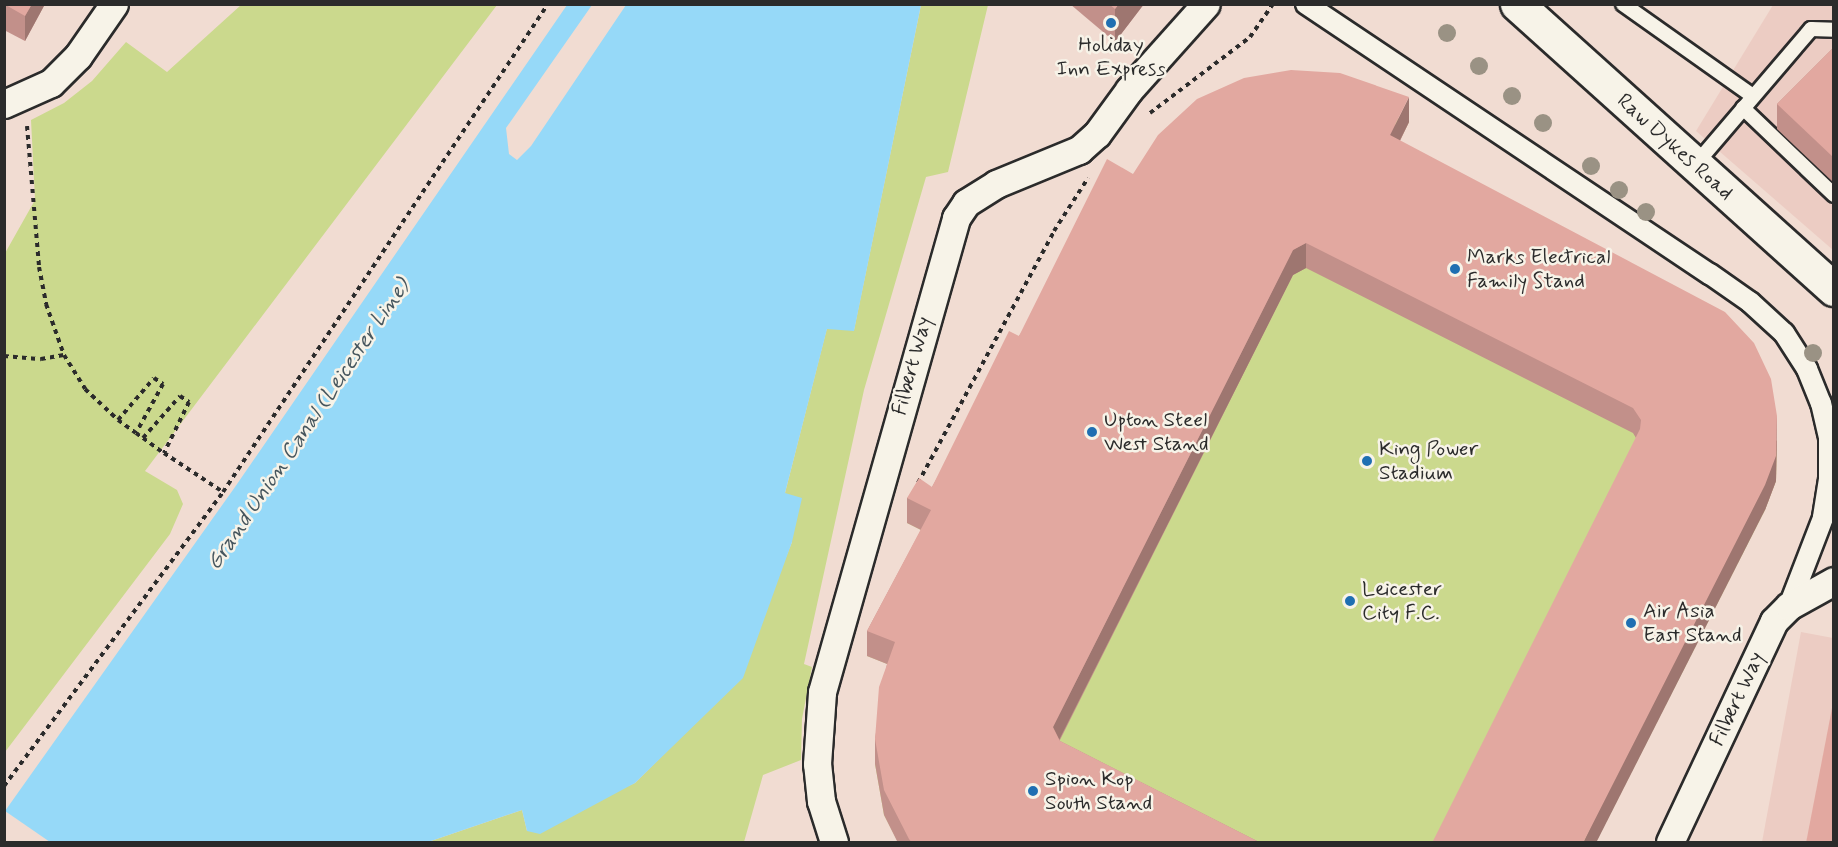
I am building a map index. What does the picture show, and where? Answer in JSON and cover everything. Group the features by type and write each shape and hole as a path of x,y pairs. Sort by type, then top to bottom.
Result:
{"street":[{"path":"15,101 51,83 78,56 114,4"},
{"name":"Filbert Way","path":"834,843 821,801 817,764 822,692 956,218 966,202 996,183 1080,150 1206,4"},
{"path":"1306,4 1710,274 1750,302 1784,333 1807,369 1821,403 1829,439 1829,479 1823,518 1789,606"},
{"name":"Raw Dykes Road","path":"1517,4 1833,288"},
{"name":"Filbert Way","path":"1670,843 1774,621 1789,606 1833,581"}],"lane":[{"path":"1623,4 1753,96"},
{"path":"1695,165 1811,29 1833,30"},
{"path":"1743,108 1833,195"}],"path":[{"path":"4,786 223,492 548,4"},
{"path":"1148,115 1250,37 1273,4"},
{"path":"15,101 46,304 64,355 86,389 118,420 223,492"},
{"path":"914,491 1054,231 1092,173"},
{"path":"4,356 41,359 64,355"},
{"path":"118,420 154,378 163,384 136,433"},
{"path":"143,438 180,396 189,402 164,453"}],"shaded area":[{"path":"1773,5 1833,5 1833,250 1696,131"},
{"path":"1801,632 1833,638 1833,842 1762,842"}],"green space":[{"path":"241,5 497,5 145,471 177,490 183,504 170,534 5,752 4,255 35,200 31,120 64,103 92,81 126,42 167,72"},
{"path":"921,5 988,5 948,172 926,177 864,390 804,664 812,667 802,719 801,760 763,775 744,842 428,842 522,810 527,831 635,783 706,712 774,587 792,542 785,493 827,328 854,330"},
{"name":"King Power Stadium","path":"1340,98 1409,122 1390,160 1777,441 1776,481 1765,510 1596,842 898,842 884,815 875,764 895,667 867,656 931,535 907,523 919,503 932,512 1133,199"}],"water":[{"name":"Grand Union Canal (Leicester Line)","path":"567,5 592,5 506,128 509,154 517,160 531,146 626,5 921,5 854,331 827,329 785,493 802,498 792,542 743,678 635,783 540,834 527,831 522,810 428,842 5,842 5,811 235,487"}],"pier":[{"path":"5,811 50,842 5,842"}],"building":[{"path":"4,4 32,4 25,16"},
{"path":"1109,4 1119,4 1115,9"},
{"path":"1833,48 1833,157 1777,104"},
{"path":"1291,70 1340,73 1409,97 1390,135 1725,312 1754,343 1771,379 1777,416 1776,456 1765,485 1583,843 1432,843 1640,429 1641,420 1633,408 1306,243 1293,250 1053,727 1060,741 1261,843 912,843 884,790 875,739 879,687 895,642 867,631 931,510 907,498 919,478 932,487 1009,331 1019,336 1107,159 1133,174 1158,135 1197,99 1244,78"},
{"path":"1833,703 1833,843 1806,843"}],"place":[{"name":"Holiday Inn Express","path":"1111,23"},
{"name":"Marks Electrical Family Stand","path":"1455,269"},
{"name":"Upton Steel West Stand","path":"1092,432"},
{"name":"King Power Stadium","path":"1367,461"},
{"name":"Leicester City F.C.","path":"1350,601"},
{"name":"Air Asia East Stand","path":"1631,623"},
{"name":"Spion Kop South Stand","path":"1033,791"}]}
